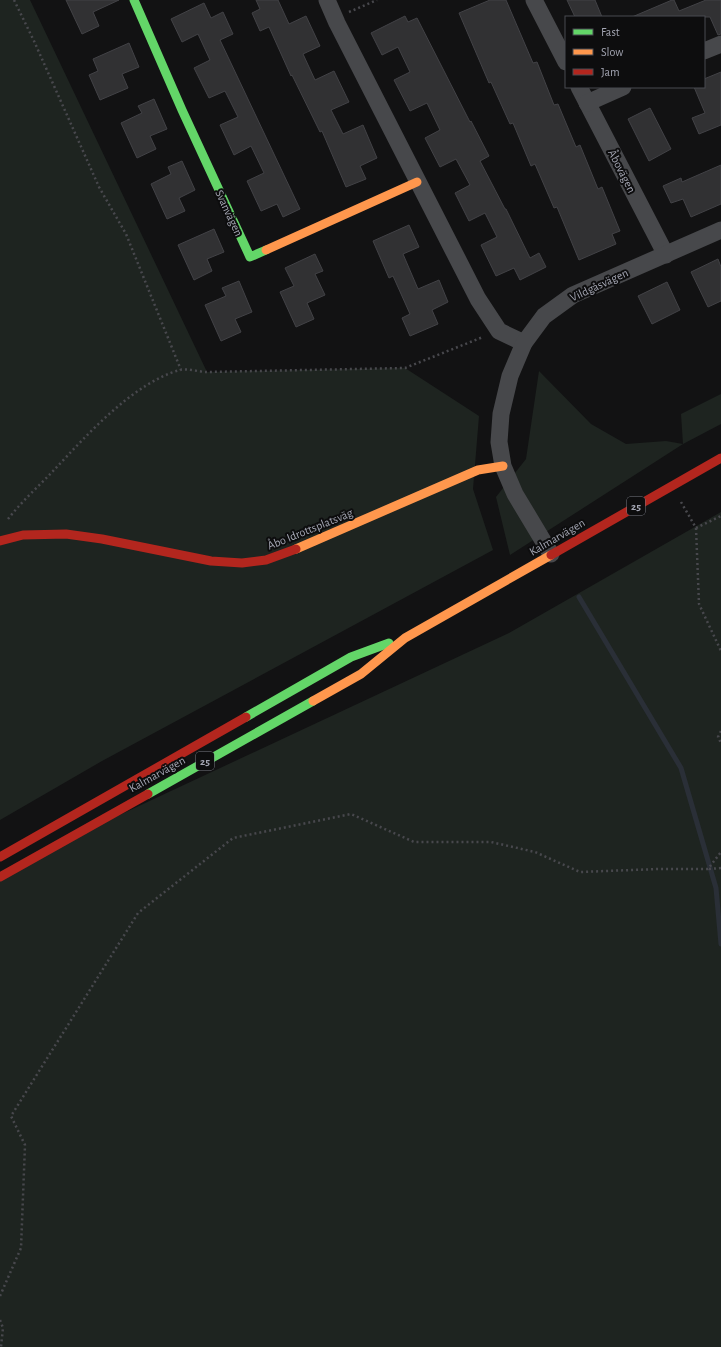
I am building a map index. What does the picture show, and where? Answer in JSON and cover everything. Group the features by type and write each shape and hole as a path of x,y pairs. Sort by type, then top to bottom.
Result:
{"main road":[{"name":"Svanvägen","path":"134,0 182,110 250,258 418,182"},
{"name":"Kalmarvägen","path":"0,877 361,674 405,638 721,458"},
{"name":"Åbo Idrottsplatsväg","path":"0,541 23,535 66,534 102,539 211,561 242,563 266,560 291,552 478,470 503,466"},
{"name":"Kalmarvägen","path":"0,858 351,657 405,638"}],"street":[{"path":"327,0 478,299 499,331 524,343"},
{"path":"534,0 565,60"},
{"path":"705,51 721,44"},
{"name":"Åbovägen","path":"579,88 666,255"},
{"path":"587,103 621,88"},
{"name":"Vildgåsvägen","path":"551,554 515,494 503,466 499,442 501,414 510,376 524,343 544,316 573,295 721,230"}],"path":[{"path":"14,0 99,186 126,234 181,370"},
{"path":"335,18 377,0"},
{"path":"4,523 62,461 119,404 158,380 181,370 207,372 405,368 499,331"},
{"path":"672,486 696,528 699,604 721,651"},
{"path":"696,528 721,516"},
{"path":"721,731 718,737 721,743"},
{"path":"0,1296 21,1248 25,1145 12,1116 138,913 233,838 351,814 414,842 491,842 535,852 580,872 721,868"},
{"path":"708,869 721,852"},
{"path":"0,1320 3,1328 2,1347"}],"shaded area":[{"path":"0,0 30,0 207,372 405,368 479,416 473,489 493,550 102,761 0,820"},
{"path":"539,371 591,424 626,444 666,441 683,444 510,555 496,497 526,459"},
{"path":"721,394 721,424 683,444 681,414"},
{"path":"721,512 721,1347 0,1347 0,877 64,841 509,633"}],"building":[{"path":"66,0 119,0 93,12 99,26 82,34"},
{"path":"256,0 278,0 289,24 306,16 320,46 303,54 315,80 334,71 349,102 331,110 343,134 363,125 377,158 360,166 366,179 346,187 322,131 320,132 292,75 291,76 269,27 260,31 252,13 260,9"},
{"path":"490,0 506,0 533,63 537,62 554,105 558,104 576,147 580,145 598,189 602,187 620,231 612,234 616,244 579,260 557,207 554,208 535,164 531,166 513,123 510,124 491,82 489,83 459,13"},
{"path":"567,0 595,0 602,16 575,16"},
{"path":"672,0 674,0 679,11 706,0 721,0 721,34 718,35 710,17 634,16"},
{"path":"204,3 211,18 223,12 233,34 220,40 300,209 283,217 277,204 261,211 247,181 264,173 251,146 234,155 220,125 238,117 225,91 209,98 194,68 210,60 198,34 182,42 171,19"},
{"path":"405,16 408,22 417,18 470,122 471,121 489,156 480,161 530,258 539,253 546,267 520,280 514,268 496,276 481,245 497,237 485,213 469,221 455,193 470,185 456,159 440,167 425,138 440,130 427,103 410,111 394,80 410,72 398,47 382,55 371,33"},
{"path":"129,43 139,67 122,74 128,88 100,100 89,75 98,71 93,59"},
{"path":"721,72 721,125 699,134 692,118 705,113 694,88 705,88 705,79"},
{"path":"154,99 167,129 150,136 156,149 137,158 121,123 142,113 138,106"},
{"path":"650,108 671,149 649,161 628,119"},
{"path":"182,161 195,190 179,198 185,211 167,219 151,184 171,174 168,167"},
{"path":"721,165 721,204 691,217 683,199 671,203 663,186 681,178 682,182"},
{"path":"409,225 419,247 403,254 418,289 439,280 448,302 432,310 438,324 410,336 402,318 410,314 393,276 389,278 373,241"},
{"path":"214,229 224,252 207,259 212,271 194,280 178,245"},
{"path":"315,254 323,271 315,274 325,295 307,303 314,319 296,327 280,292 294,286 285,268"},
{"path":"718,259 721,267 721,301 708,307 691,272"},
{"path":"239,281 252,312 235,319 241,332 221,341 205,305 226,296 222,288"},
{"path":"667,282 680,310 652,324 638,296"}],"waterway":[{"path":"579,597 681,768 716,888 721,944"}],"traffic: fast":[{"path":"134,0 182,110 250,257 266,250"},
{"path":"246,717 351,657 389,643"},
{"path":"148,794 313,701"}],"traffic: slow":[{"path":"266,250 417,182"},
{"path":"296,549 478,470 503,466"},
{"path":"313,701 361,674 405,638 551,555"}],"traffic: jam":[{"path":"551,555 721,458"},
{"path":"0,541 23,535 66,534 102,539 211,561 242,563 266,560 296,549"},
{"path":"0,857 246,717"},
{"path":"0,877 148,794"}]}
